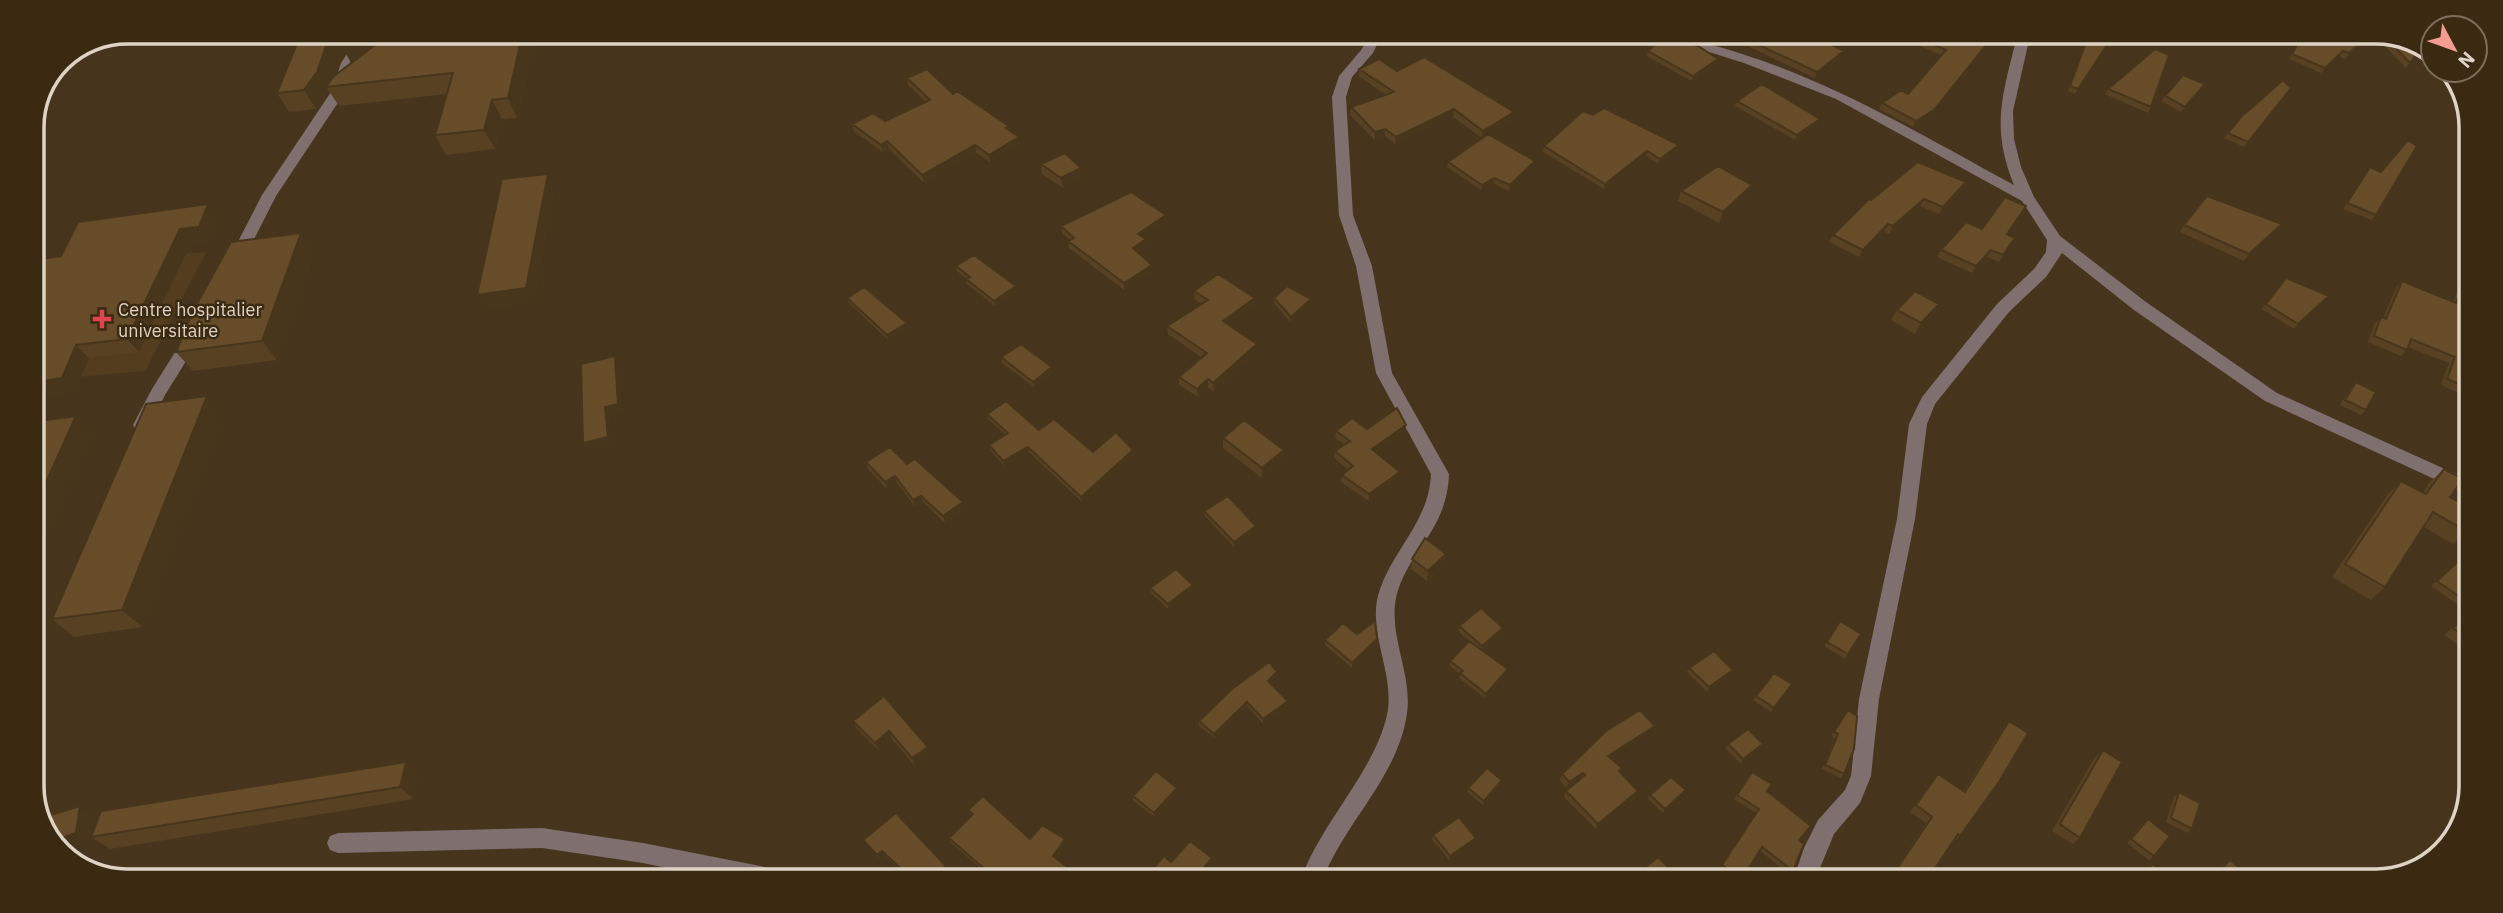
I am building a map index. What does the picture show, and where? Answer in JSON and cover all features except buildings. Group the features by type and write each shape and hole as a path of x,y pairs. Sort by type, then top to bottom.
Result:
{"street":[{"path":"231,271 269,195 338,92 348,63 361,44"},
{"path":"1317,869 1343,819 1381,761 1398,713 1386,625 1388,592 1413,544 1436,510 1441,493 1440,474 1384,373 1364,266 1346,215 1339,97 1346,76 1371,44"},
{"path":"1693,44 1749,60 1841,96 2027,198"},
{"path":"2022,44 2006,111 2007,139 2011,158 2027,198 2055,240 2140,306 2271,397 2459,483"},
{"path":"338,92 358,77"},
{"path":"1809,869 1826,827 1853,796 1861,776 1869,699 1906,519 1918,424 1928,401 2003,308 2040,273 2054,253 2055,240"},
{"path":"134,439 158,393 205,319"},
{"path":"338,843 542,838 643,853 721,869"}],"shaded area":[{"name":"Centre hospitalier universitaire","path":"206,252 145,371 44,380 44,266"}],"place":[{"name":"Centre hospitalier universitaire","path":"102,319"}]}
